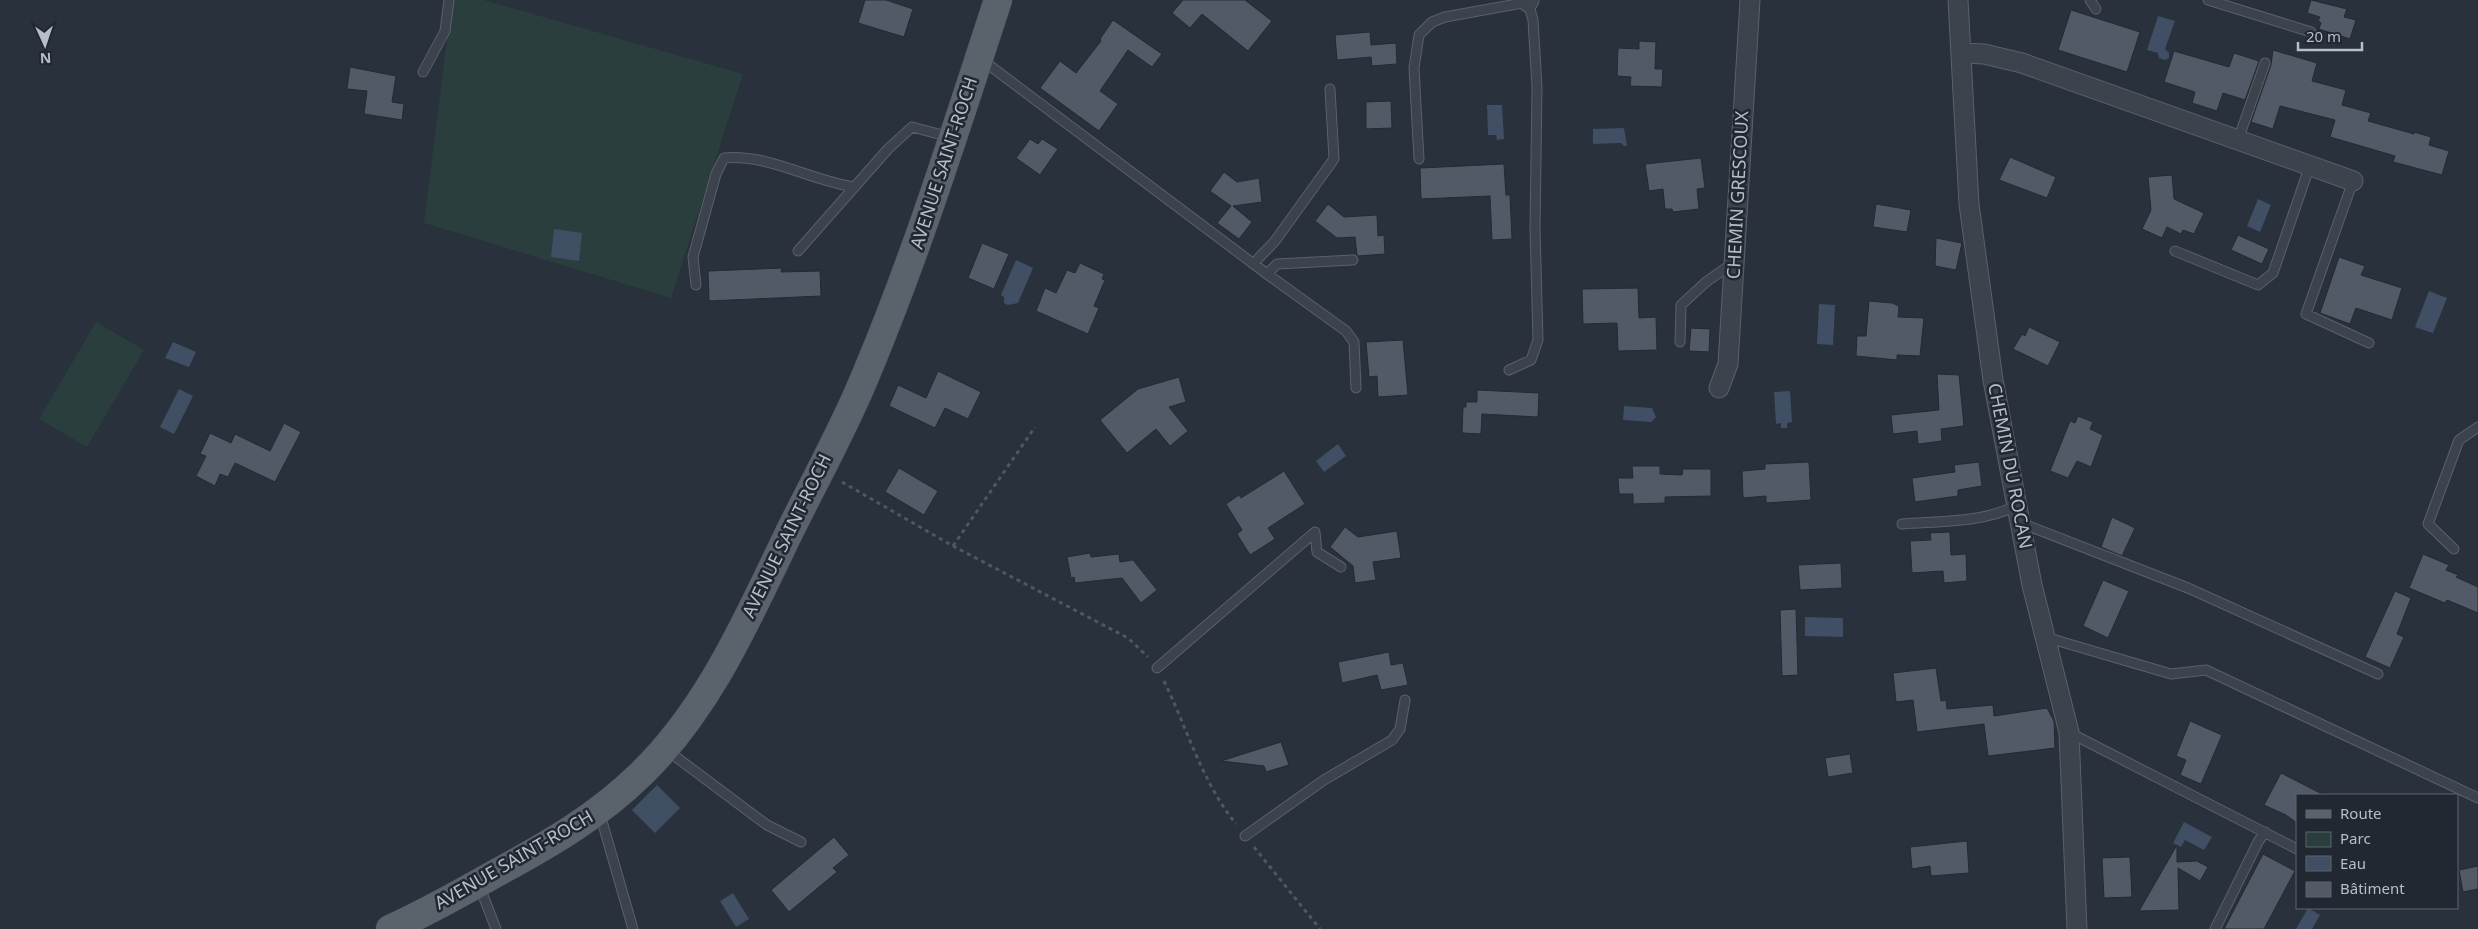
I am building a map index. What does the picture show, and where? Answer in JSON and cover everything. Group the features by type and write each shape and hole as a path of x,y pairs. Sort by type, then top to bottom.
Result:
{"main road":[{"name":"AVENUE SAINT-ROCH","path":"390,929 478,884 546,846 599,812 642,773 679,732 719,671 744,625 866,376 895,305 953,138 998,0"}],"street":[{"name":"CHEMIN GRESCOUX","path":"1719,388 1728,364 1750,0"},
{"name":"CHEMIN DU ROCAN","path":"1958,0 1969,204 1993,380 2032,585 2069,732 2077,929"},
{"path":"1961,53 1984,54 2022,63 2353,181"}],"lane":[{"path":"423,72 445,31 449,0"},
{"path":"2090,0 2096,9"},
{"path":"2208,0 2311,32"},
{"path":"1418,159 1414,68 1419,35 1432,22 1445,17 1528,1 1533,20 1537,87 1535,229 1538,340 1531,360 1509,370"},
{"path":"979,57 1253,264 1346,331 1354,342 1356,388"},
{"path":"2238,140 2265,63"},
{"path":"1253,264 1275,241 1334,159 1330,89"},
{"path":"798,250 888,149 912,127 933,131 953,138"},
{"path":"696,286 693,257 716,174 724,158 744,157 762,159 836,185 855,187"},
{"path":"2175,251 2258,285 2273,273 2310,165"},
{"path":"2353,181 2306,314 2369,343"},
{"path":"1268,274 1276,264 1353,260"},
{"path":"1680,342 1682,306 1706,282 1734,263"},
{"path":"2454,549 2428,524 2459,440 2478,427"},
{"path":"1902,524 1977,518 2000,514 2019,515 2188,588 2378,674"},
{"path":"1157,668 1315,532 1317,552 1341,567"},
{"path":"2044,637 2171,674 2206,670 2478,798"},
{"path":"1245,836 1324,780 1392,740 1400,729 1405,700"},
{"path":"2069,732 2296,848"},
{"path":"665,748 767,825 801,842"},
{"path":"599,812 633,929"},
{"path":"2215,929 2258,842 2265,832"},
{"path":"478,884 496,929"}],"path":[{"path":"953,546 1035,427"},
{"path":"819,471 837,479 953,546 1128,638 1157,668 1184,730 1223,809 1320,929"}],"green space":[{"path":"452,0 484,0 743,74 671,298 424,223"},
{"path":"96,322 144,350 87,447 39,419"}],"water":[{"path":"2158,16 2175,21 2165,49 2169,53 2169,58 2165,60 2159,58 2158,53 2147,50"},
{"path":"1487,105 1502,105 1504,139 1497,140 1496,135 1488,135"},
{"path":"1624,128 1627,146 1621,143 1593,144 1593,129"},
{"path":"2258,199 2271,205 2260,232 2247,226"},
{"path":"554,229 582,233 579,261 551,257"},
{"path":"1016,260 1033,268 1018,303 1008,305 1004,303 1004,297 1001,295"},
{"path":"2429,291 2447,298 2433,333 2415,327"},
{"path":"1819,304 1835,305 1833,345 1817,344"},
{"path":"173,342 196,352 189,367 165,358"},
{"path":"179,389 193,396 174,434 160,427"},
{"path":"1790,391 1792,422 1787,423 1787,428 1781,428 1781,423 1776,424 1774,392"},
{"path":"1624,406 1652,408 1656,417 1651,422 1623,420"},
{"path":"1338,444 1346,456 1324,472 1316,461"},
{"path":"1805,617 1843,618 1843,637 1805,636"},
{"path":"657,785 680,808 655,833 632,810"},
{"path":"2184,822 2212,837 2204,850 2185,840 2181,847 2173,843"},
{"path":"733,893 749,919 736,927 720,901"},
{"path":"2307,909 2320,915 2312,929 2296,929"}],"building":[{"path":"865,0 886,0 913,9 904,37 858,23"},
{"path":"1183,0 1245,0 1272,21 1248,51 1202,14 1190,28 1172,13"},
{"path":"2311,0 2347,9 2344,17 2356,20 2350,39 2319,29 2321,23 2318,21 2320,17 2307,13"},
{"path":"2071,10 2140,32 2127,72 2058,50"},
{"path":"1113,20 1162,54 1152,67 1128,50 1100,91 1118,104 1099,131 1040,88 1060,61 1076,73 1101,41 1100,39"},
{"path":"1370,32 1371,45 1396,43 1397,64 1372,66 1371,57 1337,60 1335,35"},
{"path":"1639,41 1656,42 1655,69 1663,69 1662,87 1630,86 1631,77 1617,76 1618,48 1639,49"},
{"path":"2273,50 2317,63 2312,81 2346,90 2342,105 2371,113 2368,121 2431,137 2429,145 2449,151 2442,175 2393,162 2395,156 2330,137 2335,120 2280,106 2273,129 2251,122 2271,65"},
{"path":"2174,51 2229,67 2234,53 2259,61 2245,100 2223,93 2217,111 2192,103 2195,92 2164,82"},
{"path":"350,67 396,76 392,102 404,104 402,120 364,114 367,91 347,89"},
{"path":"1391,101 1392,128 1366,129 1366,102"},
{"path":"1030,139 1038,144 1042,139 1058,149 1040,175 1016,158"},
{"path":"2010,157 2056,177 2047,198 1999,180"},
{"path":"1701,158 1705,188 1697,189 1699,209 1673,212 1672,209 1665,209 1663,189 1649,191 1645,164"},
{"path":"1504,164 1506,195 1510,195 1512,239 1492,240 1490,196 1421,199 1420,168"},
{"path":"1224,172 1237,182 1259,178 1262,202 1233,206 1252,222 1239,239 1217,223 1231,206 1210,191"},
{"path":"2172,175 2174,199 2204,213 2194,234 2183,230 2181,234 2167,227 2162,238 2142,229 2151,210 2148,177"},
{"path":"1328,204 1344,217 1377,215 1378,236 1384,235 1385,254 1357,256 1355,237 1337,238 1315,221"},
{"path":"1876,204 1911,210 1907,232 1873,227"},
{"path":"2238,235 2269,249 2262,264 2231,250"},
{"path":"1936,238 1962,243 1956,270 1935,266"},
{"path":"982,243 1009,254 994,289 968,278"},
{"path":"2339,257 2365,266 2361,275 2402,288 2392,320 2356,308 2350,324 2320,313"},
{"path":"1080,263 1104,274 1102,279 1105,280 1094,306 1099,308 1088,334 1036,311 1045,288 1056,293 1067,270 1075,273"},
{"path":"782,268 781,272 820,271 821,296 709,301 708,271"},
{"path":"1638,288 1639,318 1656,317 1657,350 1618,351 1617,323 1583,324 1582,289"},
{"path":"1869,301 1892,303 1899,306 1898,317 1924,318 1920,356 1897,355 1897,360 1856,356 1857,336 1866,336"},
{"path":"2029,327 2060,342 2048,366 2013,349 2022,334 2025,336"},
{"path":"1691,328 1710,329 1709,352 1689,351"},
{"path":"1403,340 1408,395 1378,397 1377,376 1369,377 1366,342"},
{"path":"938,371 981,392 968,419 945,408 935,428 889,406 898,385 926,398"},
{"path":"1937,374 1959,375 1964,426 1941,429 1942,441 1918,444 1917,431 1893,434 1891,415 1939,410"},
{"path":"1179,377 1186,402 1169,407 1188,431 1170,446 1156,429 1127,453 1100,420 1138,389"},
{"path":"1477,390 1539,393 1538,417 1482,414 1481,434 1462,433 1463,407 1466,407 1466,402 1477,402"},
{"path":"2078,416 2093,422 2090,429 2103,435 2091,467 2077,461 2068,478 2050,471 2070,421 2075,423"},
{"path":"284,423 301,432 275,482 235,463 228,477 220,474 215,486 196,476 206,456 200,454 210,433 231,443 235,434 270,451"},
{"path":"1809,462 1811,500 1766,503 1766,496 1743,498 1742,471 1765,469 1765,464"},
{"path":"1979,462 1982,486 1958,490 1958,496 1915,502 1912,478 1955,472 1954,465"},
{"path":"1632,466 1660,466 1660,474 1682,475 1683,469 1711,469 1711,496 1665,497 1665,503 1633,504 1633,494 1619,494 1618,478 1633,478"},
{"path":"899,468 938,491 924,515 885,492"},
{"path":"1284,471 1305,504 1268,528 1275,539 1250,555 1237,534 1242,530 1226,504 1239,495 1241,498"},
{"path":"2112,517 2135,528 2122,556 2101,547"},
{"path":"1345,527 1358,537 1397,531 1401,558 1373,562 1376,580 1355,583 1353,566 1330,547"},
{"path":"1950,532 1951,555 1966,554 1967,581 1944,583 1943,571 1912,573 1910,541 1931,540 1930,533"},
{"path":"1090,553 1091,557 1119,554 1120,562 1133,560 1157,590 1141,603 1122,578 1075,583 1074,577 1071,578 1067,557"},
{"path":"2423,554 2449,565 2446,570 2478,587 2478,613 2447,600 2445,603 2409,588"},
{"path":"1841,563 1842,588 1800,590 1798,565"},
{"path":"2103,580 2129,591 2108,638 2083,626"},
{"path":"2395,591 2411,598 2397,634 2404,637 2390,668 2365,657"},
{"path":"1796,609 1798,675 1782,676 1780,610"},
{"path":"1389,652 1391,665 1403,663 1408,685 1381,690 1377,675 1342,683 1338,662"},
{"path":"1936,668 1941,701 1946,700 1947,709 1993,705 1994,716 2047,708 2054,721 2055,748 1988,756 1984,724 1917,732 1913,700 1896,702 1893,673"},
{"path":"2190,721 2222,735 2201,784 2180,775 2186,760 2176,756"},
{"path":"1281,742 1289,765 1266,772 1264,766 1221,761"},
{"path":"1850,754 1853,773 1828,777 1825,758"},
{"path":"2281,773 2322,794 2296,794 2296,822 2286,815 2264,805"},
{"path":"834,837 849,855 833,868 837,872 789,912 771,890"},
{"path":"1967,841 1969,873 1931,876 1930,866 1912,869 1910,847"},
{"path":"2177,845 2177,862 2197,861 2208,867 2200,881 2178,868 2179,910 2139,911"},
{"path":"2263,854 2295,871 2264,929 2224,929"},
{"path":"2130,857 2132,897 2104,898 2102,858"},
{"path":"2478,866 2478,889 2463,892 2459,870"}]}
